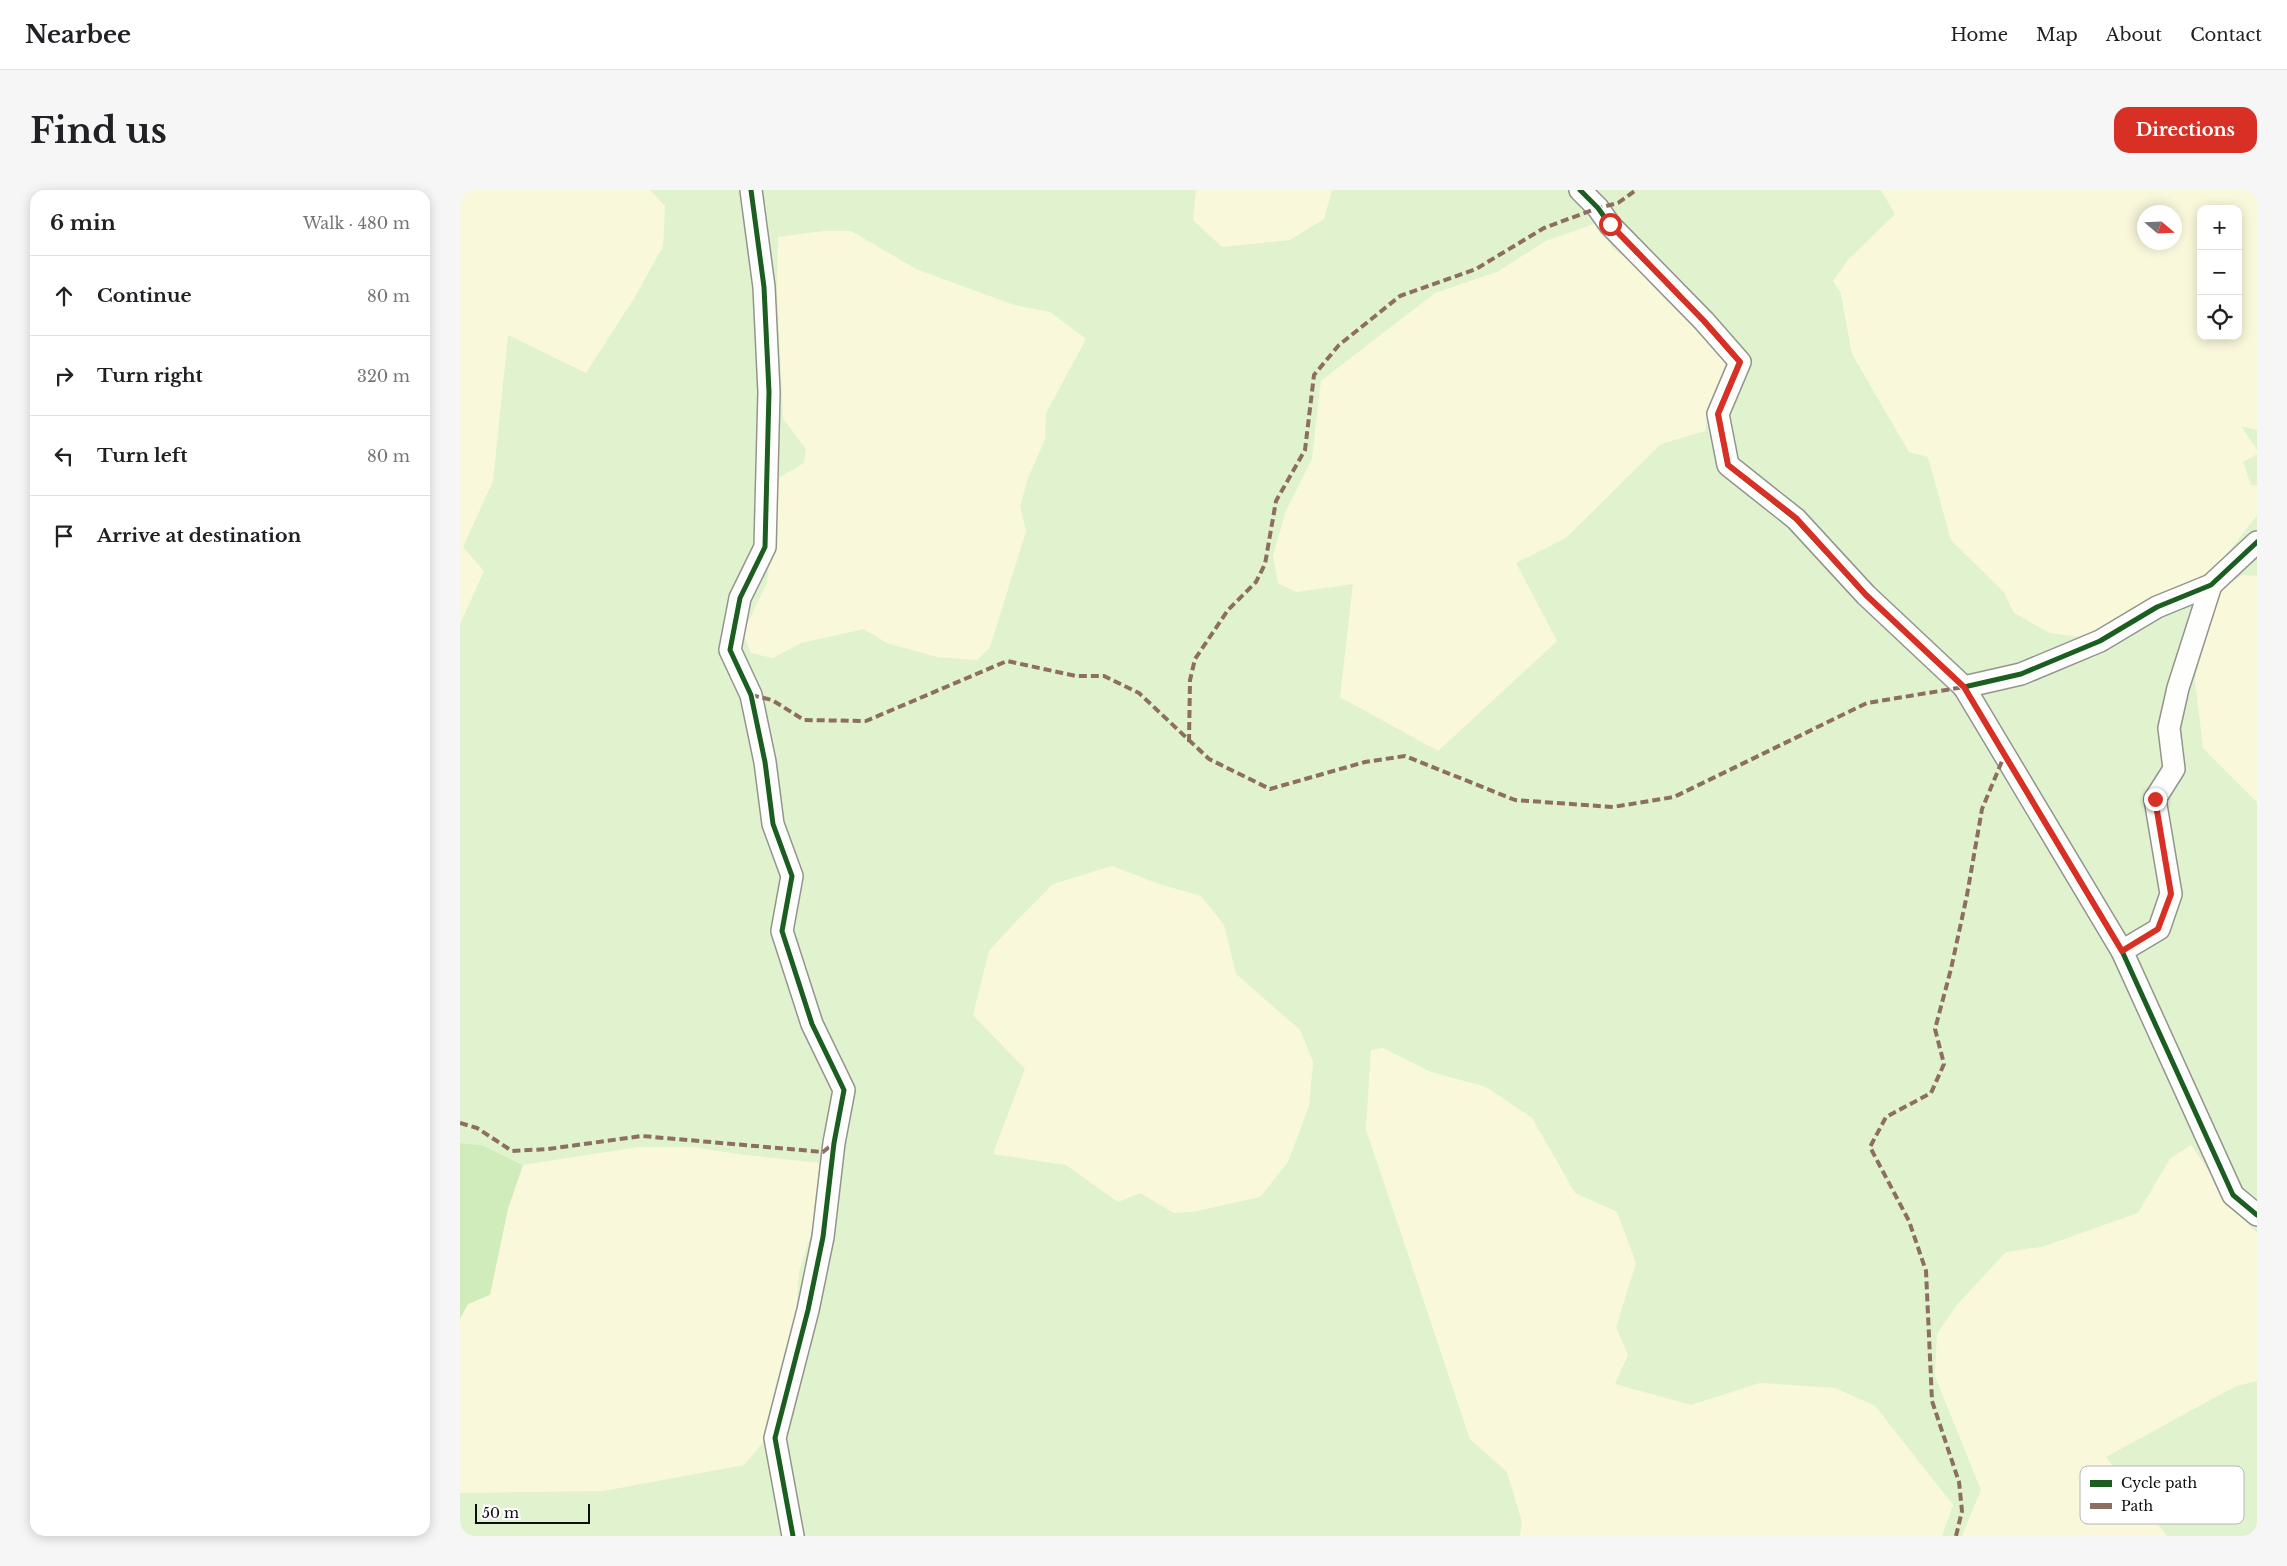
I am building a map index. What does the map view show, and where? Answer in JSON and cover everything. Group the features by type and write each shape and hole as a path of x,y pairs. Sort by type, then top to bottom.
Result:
{"street":[{"path":"752,190 764,287 769,392 765,546 740,598 730,650 751,695 765,762 773,824 792,876 782,931 812,1024 844,1090 834,1143 823,1237 808,1310 775,1438 793,1536"},
{"path":"1580,190 1598,208 1610,224 1704,321 1740,362 1718,414 1728,465 1796,518 1866,595 1964,687 2122,951 2233,1195 2257,1215"},
{"path":"1964,687 2021,674 2100,641 2157,607 2211,585 2257,542"},
{"path":"2122,951 2158,929 2171,894 2155,799 2174,769 2169,728 2178,688 2211,585"}],"green space":[{"path":"460,190 650,190 665,206 663,246 636,295 586,373 508,336 493,481 463,547 484,571 460,624"},
{"path":"650,190 1196,190 1193,220 1222,247 1290,240 1324,219 1332,190 1881,190 1895,214 1848,260 1833,281 1841,293 1852,354 1909,452 1928,457 1951,540 2004,592 2014,613 2050,633 2087,638 2175,589 2213,572 2257,515 2257,576 2243,575 2217,592 2195,679 2203,748 2257,802 2257,1233 2236,1211 2191,1145 2170,1159 2138,1213 2042,1247 2006,1252 1957,1305 1937,1334 1935,1376 1981,1490 1962,1536 1942,1536 1953,1505 1875,1406 1835,1388 1760,1383 1691,1405 1615,1384 1628,1355 1616,1327 1636,1263 1617,1212 1575,1193 1532,1118 1486,1087 1431,1072 1383,1048 1371,1050 1366,1129 1470,1439 1507,1472 1522,1522 1520,1536 460,1536 460,1493 603,1491 744,1465 765,1440 779,1373 796,1315 799,1272 814,1224 820,1163 692,1147 639,1147 523,1165 482,1145 460,1143 460,624 484,571 463,547 493,481 508,335 586,373 636,295 663,246 665,206","holes":["1597,223 1613,249 1656,279 1729,367 1709,406 1705,431 1661,444 1566,538 1516,563 1557,641 1438,751 1340,697 1353,584 1296,592 1278,583 1273,556 1286,511 1312,459 1321,381 1435,293 1497,272 1546,241","824,231 851,231 916,269 1014,305 1050,312 1086,339 1046,413 1045,439 1028,478 1020,506 1026,531 990,647 977,660 937,657 887,643 864,629 801,643 773,658 751,653 743,633 767,583 779,478 804,463 806,449 783,418 777,289 778,237","1112,866 1159,884 1201,896 1224,925 1236,974 1300,1030 1313,1062 1309,1106 1288,1162 1260,1197 1197,1211 1174,1213 1140,1193 1118,1202 1066,1165 993,1154 1025,1069 973,1015 989,951 1053,884"]},
{"path":"1196,190 1332,190 1324,219 1290,240 1222,247 1193,220"},
{"path":"1881,190 2257,190 2257,430 2241,427 2257,450 2257,454 2244,462 2251,485 2257,486 2257,514 2213,572 2175,589 2087,638 2050,633 2014,613 2004,592 1951,540 1928,458 1909,452 1852,354 1842,293 1833,281 1848,260 1895,214"},
{"path":"1597,223 1656,279 1730,367 1709,406 1705,431 1661,444 1566,538 1516,563 1557,641 1438,751 1340,697 1353,584 1296,592 1278,583 1273,556 1286,511 1312,459 1321,381 1435,293 1497,272 1546,241"},
{"path":"824,231 851,231 873,243 1014,305 1050,312 1086,339 1046,413 1045,439 1028,478 1020,506 1026,531 990,647 977,660 937,657 887,643 864,629 801,643 773,658 751,653 743,633 767,583 779,478 804,463 806,449 783,418 777,289 778,237"},
{"path":"2241,426 2257,430 2257,450"},
{"path":"2257,454 2257,486 2251,485 2243,462"},
{"path":"2243,575 2257,576 2257,802 2203,748 2195,679 2217,591"},
{"path":"1112,866 1159,884 1201,896 1224,925 1236,974 1300,1030 1313,1062 1309,1106 1288,1162 1260,1197 1197,1211 1174,1213 1140,1193 1118,1202 1066,1165 993,1154 1025,1069 973,1015 989,951 1053,884"},
{"path":"1383,1048 1431,1072 1486,1087 1532,1118 1575,1193 1617,1212 1636,1263 1616,1327 1628,1355 1691,1405 1760,1383 1835,1388 1875,1406 1953,1505 1942,1536 1520,1536 1521,1522 1507,1472 1470,1439 1366,1129 1371,1050"},
{"path":"460,1143 482,1145 523,1165 508,1209 490,1295 468,1304 460,1319"},
{"path":"2192,1145 2236,1211 2257,1233 2257,1381 2236,1386 2107,1457 2114,1466 2080,1466 2080,1524 2158,1524 2167,1536 1962,1536 1981,1490 1935,1376 1937,1334 1957,1305 2006,1252 2042,1247 2138,1213 2170,1159"},
{"path":"639,1147 692,1147 744,1155 821,1163 814,1224 799,1272 796,1315 779,1373 765,1440 744,1465 603,1491 460,1493 460,1319 508,1209 523,1165"},
{"path":"2257,1381 2257,1536 2167,1536 2158,1524 2244,1524 2244,1466 2113,1466 2106,1457 2236,1386"}],"marked path":[{"path":"1189,742 1190,680 1195,659 1228,610 1256,582 1265,564 1276,501 1305,450 1314,375 1339,345 1400,296 1476,269 1544,228 1598,208 1618,203 1636,190"},
{"path":"751,695 772,700 804,720 866,721 1007,661 1076,676 1104,676 1139,693 1209,759 1270,789 1365,762 1405,756 1515,800 1613,807 1674,797 1867,703 1964,687"},
{"path":"1956,1536 1962,1511 1959,1482 1932,1401 1926,1271 1909,1221 1870,1147 1886,1117 1931,1093 1944,1064 1935,1029 1951,969 1967,895 1982,809 2005,754"},
{"path":"460,1123 477,1128 512,1151 548,1149 642,1136 823,1152 834,1143"}],"cycle path":[{"path":"751,190 764,287 769,392 765,547 740,598 730,650 751,695 765,762 773,824 792,876 782,931 812,1024 844,1090 834,1143 823,1237 808,1310 775,1438 793,1536"},
{"path":"1580,190 1598,208 1610,225 1704,321 1740,362 1718,414 1728,465 1796,519 1866,595 1964,687 2021,674 2100,641 2157,607 2211,585 2257,542"},
{"path":"1964,687 2122,951 2233,1195 2257,1215"}],"route":[{"path":"1610,224 1704,321 1740,362 1718,414 1728,465 1796,518 1866,595 1964,687 2122,951 2158,929 2171,894 2155,799"}]}
